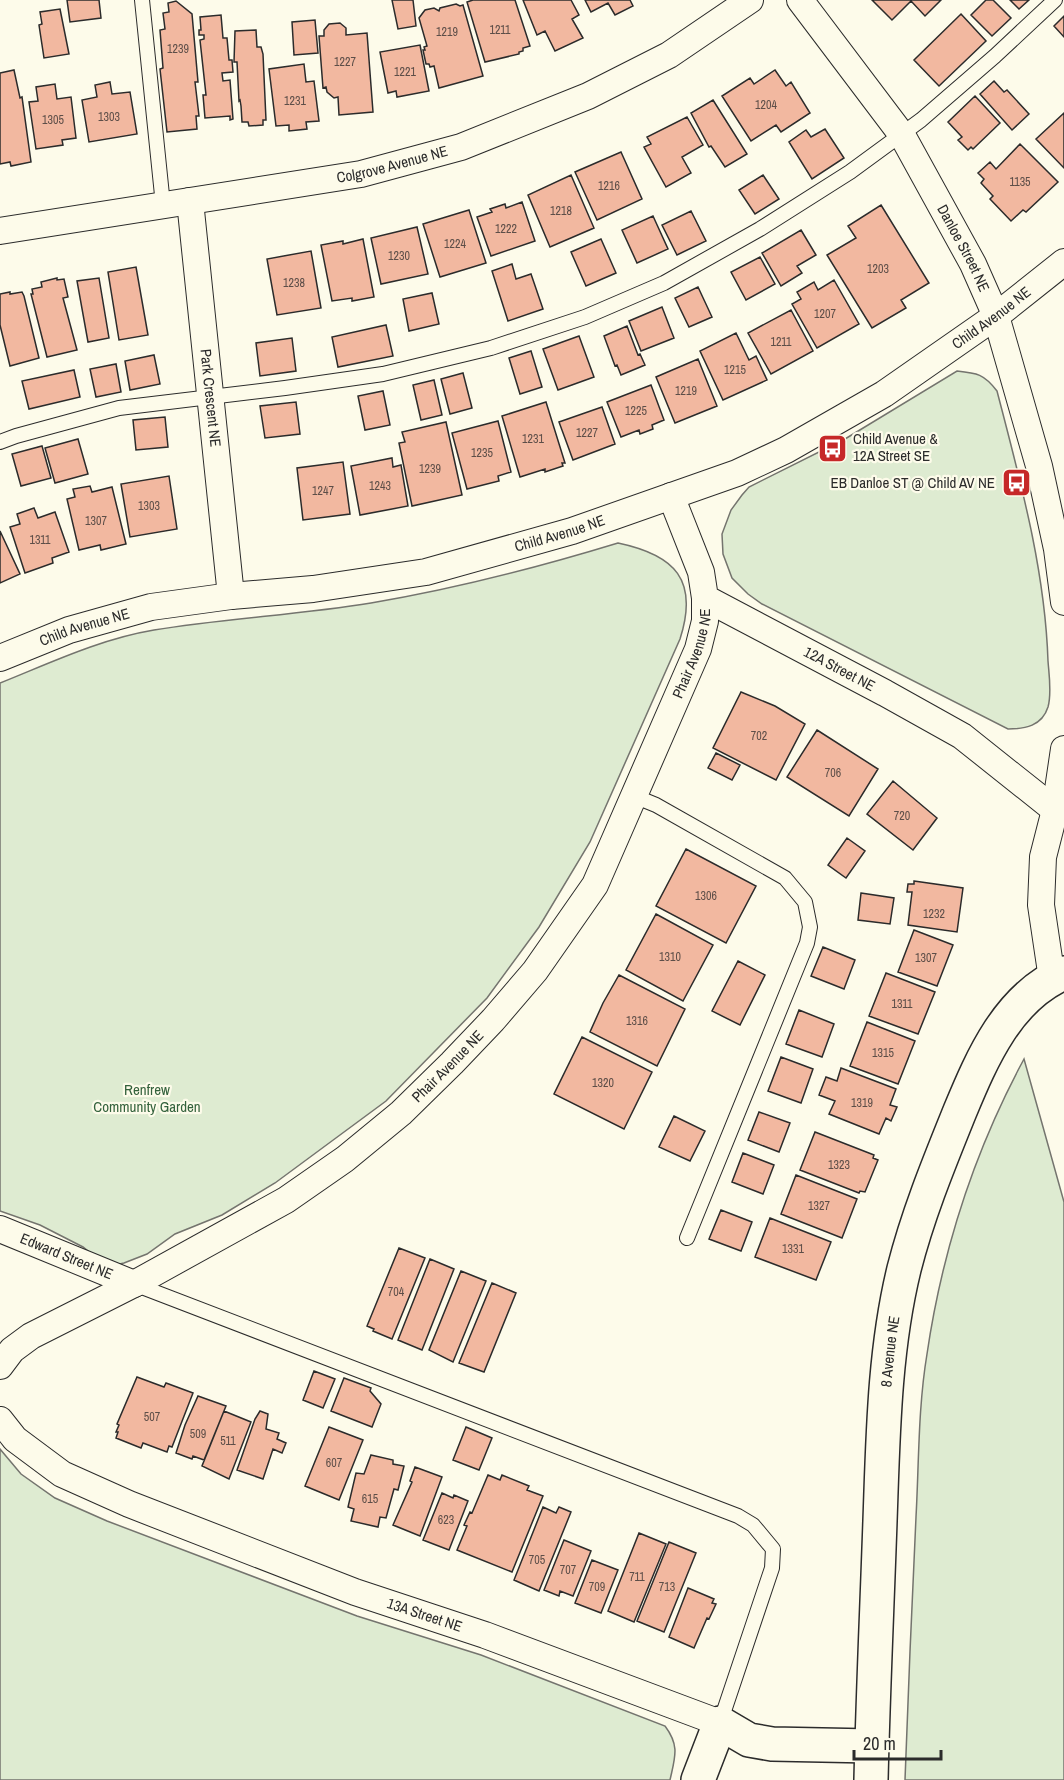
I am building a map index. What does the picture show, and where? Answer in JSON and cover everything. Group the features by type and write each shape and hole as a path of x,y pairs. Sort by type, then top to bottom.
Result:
{"street":[{"name":"Colgrove Avenue NE","path":"0,231 361,174 461,147 510,129 598,91 669,55 750,0"},
{"name":"Danloe Street NE","path":"800,0 902,135 973,264 996,316 1039,466 1057,549 1064,602"},
{"name":"Park Crescent NE","path":"190,201 231,596"},
{"name":"Child Avenue NE","path":"0,658 69,630 151,607 231,596 313,589 426,572 572,531 737,473 786,450 884,394 996,316 1064,262"},
{"path":"671,496 701,572 705,598"},
{"name":"Phair Avenue NE","path":"0,1366 12,1350 31,1336 135,1284 286,1200 345,1159 401,1113 493,1020 535,971 595,885 698,649 705,621 705,598"},
{"name":"12A Street NE","path":"705,598 962,736 1055,810"},
{"path":"1058,976 1041,905 1044,857 1055,810 1064,749"},
{"name":"8 Avenue NE","path":"871,1780 884,1412 891,1336 904,1270 924,1197 968,1092 993,1040 1020,1004 1058,976"},
{"name":"Edward Street NE","path":"0,1229 135,1284"},
{"name":"13A Street NE","path":"0,1420 15,1439 62,1474 129,1504 345,1588 485,1635 720,1723 749,1740 772,1744 872,1746"},
{"path":"698,1780 720,1723"}],"lane":[{"path":"142,0 163,206"},
{"path":"0,442 119,408 383,374 491,348 585,317 664,283 760,229 850,172 902,135 995,56 1055,0"},
{"path":"634,796 656,805 785,878 805,902 810,927 807,943 687,1238"},
{"path":"135,1284 738,1516 753,1525 773,1549 772,1568 720,1723"}],"green space":[{"path":"957,371 980,375 997,391 1037,559 1046,627 1050,696 1048,707 1042,718 1032,725 1021,728 1008,729 762,604 732,578 723,554 722,534 731,510 749,487 845,439"},
{"name":"Renfrew Community Garden","path":"618,543 654,555 668,563 678,573 684,586 686,601 680,639 590,842 539,927 487,998 386,1101 275,1183 222,1215 175,1234 147,1254 115,1265 99,1260 83,1247 40,1225 0,1211 0,683 76,652 134,634 181,626 344,607 434,591 557,561"},
{"path":"1024,1059 1064,1202 1064,1780 905,1780 919,1436 933,1316 951,1240 976,1165 990,1129"},
{"path":"0,1449 21,1474 55,1498 107,1521 357,1616 481,1655 665,1726 673,1740 675,1752 670,1780 0,1780"}],"building":[{"path":"67,0 99,0 101,18 70,22"},
{"path":"392,0 413,0 416,26 398,29"},
{"path":"515,0 530,46 523,48 519,54 485,62 467,2"},
{"path":"523,0 571,0 579,15 572,19 583,38 555,51 545,31 537,35"},
{"path":"585,0 630,0 633,6 615,15 608,3 591,12"},
{"path":"872,0 941,0 925,16 911,1 892,20"},
{"path":"986,0 993,0 1011,18 992,36 971,15"},
{"path":"1010,0 1029,0 1019,9"},
{"path":"176,1 192,14 199,116 196,116 197,129 167,132 160,69 163,68 160,30 165,29 163,13 169,12 168,3"},
{"path":"456,4 463,5 483,76 439,88 434,66 430,67 426,64 423,50 427,46 419,18 425,10 434,8 439,11 440,8"},
{"path":"60,9 69,54 44,58 39,25 42,24 40,12"},
{"path":"961,14 986,41 939,86 914,60"},
{"path":"221,15 223,38 227,38 229,60 232,60 233,72 222,73 223,81 230,80 233,119 230,120 230,116 205,118 203,95 206,95 200,40 204,39 204,35 199,35 200,17"},
{"path":"1064,16 1064,37 1054,26"},
{"path":"315,20 318,53 294,55 292,22"},
{"path":"340,23 346,28 346,35 367,33 373,112 339,115 338,97 334,98 327,92 326,87 323,88 319,36 324,36 324,30 329,24"},
{"path":"256,30 257,47 261,47 263,54 266,120 263,120 263,125 249,126 248,122 242,122 237,62 234,62 235,31"},
{"path":"420,45 429,91 397,97 396,91 388,93 380,52"},
{"path":"304,64 306,82 314,81 319,121 306,122 307,129 289,131 289,125 276,126 269,69"},
{"path":"14,70 20,98 22,97 31,162 11,166 10,162 0,164 0,73"},
{"path":"775,70 786,86 791,82 810,113 781,132 776,125 751,141 722,96 750,78 754,84"},
{"path":"994,81 1004,92 1007,90 1029,114 1012,130 980,94"},
{"path":"110,82 112,94 130,92 137,134 89,142 82,100 97,97 95,85"},
{"path":"55,84 57,99 71,97 76,138 62,140 63,145 36,149 29,102 38,101 36,87"},
{"path":"975,96 1000,123 973,149 971,147 968,150 958,140 962,137 948,122"},
{"path":"713,100 747,154 725,167 711,146 709,147 691,113"},
{"path":"1064,113 1064,168 1036,139"},
{"path":"687,117 703,145 682,157 691,173 666,187 644,147 651,144 647,137"},
{"path":"825,129 844,158 812,179 789,142 806,130 811,137"},
{"path":"1020,144 1058,182 1026,212 1023,210 1011,221 990,199 993,196 981,183 984,179 978,173 990,162 996,169"},
{"path":"621,152 642,199 597,220 575,172"},
{"path":"571,175 594,228 550,247 528,195"},
{"path":"763,175 779,199 755,214 739,190"},
{"path":"522,202 535,241 491,256 477,217 505,204 506,208"},
{"path":"881,205 929,283 901,300 906,308 872,328 827,255 856,238 848,226"},
{"path":"469,210 486,263 440,277 423,224"},
{"path":"691,211 706,241 677,255 662,225"},
{"path":"653,216 668,249 637,263 622,230"},
{"path":"417,227 428,274 381,284 371,238"},
{"path":"801,230 816,255 797,266 802,273 781,286 762,253"},
{"path":"363,239 374,297 352,301 352,298 332,301 321,245 343,241 343,244"},
{"path":"601,239 616,273 586,286 571,252"},
{"path":"311,251 321,308 277,315 267,259"},
{"path":"760,257 775,284 746,300 731,272"},
{"path":"512,264 516,279 531,274 543,309 508,321 492,271"},
{"path":"136,267 148,335 119,340 108,272"},
{"path":"57,278 57,280 64,279 68,297 63,298 77,350 47,357 31,294 33,294 32,289 42,287 41,282"},
{"path":"99,278 109,338 88,342 77,281"},
{"path":"834,280 859,324 817,348 792,304 801,299 797,292 814,282 818,290"},
{"path":"698,287 712,317 689,327 675,298"},
{"path":"10,292 10,294 22,292 24,296 39,358 10,366 0,325 0,294"},
{"path":"432,293 439,324 409,331 403,299"},
{"path":"662,307 674,338 641,351 629,321"},
{"path":"791,310 813,351 771,374 748,333"},
{"path":"386,325 393,356 338,367 332,337"},
{"path":"627,326 638,355 640,354 645,365 621,375 617,365 615,366 604,336"},
{"path":"736,333 749,360 756,356 767,380 723,400 700,351"},
{"path":"579,336 594,377 558,390 543,349"},
{"path":"292,338 296,371 260,376 256,343"},
{"path":"531,351 542,387 520,394 509,358"},
{"path":"154,355 160,384 130,390 125,361"},
{"path":"698,359 717,406 675,423 656,377"},
{"path":"116,364 121,392 96,397 90,369"},
{"path":"74,370 80,397 29,409 22,381"},
{"path":"463,373 472,408 450,414 441,379"},
{"path":"434,380 442,415 421,420 413,385"},
{"path":"651,385 664,420 652,425 653,429 640,434 639,430 621,437 607,402"},
{"path":"383,391 390,425 365,430 358,396"},
{"path":"296,402 300,434 265,438 260,406"},
{"path":"546,402 565,463 562,463 563,466 545,472 545,469 520,477 502,416"},
{"path":"602,407 615,444 573,460 559,422"},
{"path":"165,417 168,447 136,450 133,420"},
{"path":"498,421 511,472 498,476 499,481 467,489 452,433"},
{"path":"446,422 462,495 412,506 399,443 405,442 402,432"},
{"path":"78,439 88,474 55,483 45,448"},
{"path":"42,446 51,478 21,486 12,454"},
{"path":"392,458 393,467 401,465 408,506 360,515 351,466"},
{"path":"343,462 350,514 303,520 297,468"},
{"path":"169,476 177,529 130,537 121,484"},
{"path":"90,486 92,492 112,487 126,544 101,550 100,545 79,550 67,499 75,497 73,489"},
{"path":"34,508 38,518 55,512 69,552 52,558 53,563 25,573 10,527 20,524 17,514"},
{"path":"0,531 20,574 0,583"},
{"path":"741,692 775,706 805,724 776,780 713,748"},
{"path":"817,730 878,769 849,816 787,777"},
{"path":"716,753 740,765 732,780 708,768"},
{"path":"893,781 937,818 913,850 867,814"},
{"path":"847,838 865,851 846,878 828,865"},
{"path":"686,849 756,886 726,943 656,906"},
{"path":"914,881 963,888 957,932 908,925 912,892 907,892 908,884 914,884"},
{"path":"861,893 894,898 890,924 858,920"},
{"path":"656,914 713,945 683,1001 626,970"},
{"path":"914,930 953,945 937,986 898,972"},
{"path":"823,947 855,960 844,989 811,976"},
{"path":"738,961 765,975 740,1025 712,1011"},
{"path":"886,973 935,992 918,1034 869,1016"},
{"path":"619,975 685,1009 657,1066 590,1032"},
{"path":"799,1010 834,1024 822,1057 786,1044"},
{"path":"867,1022 915,1041 898,1084 850,1066"},
{"path":"582,1037 652,1072 624,1129 554,1094"},
{"path":"781,1057 813,1069 801,1103 768,1091"},
{"path":"841,1068 896,1089 890,1105 897,1107 891,1121 886,1118 879,1134 829,1114 835,1101 819,1095 826,1077 837,1081"},
{"path":"759,1112 790,1123 779,1152 748,1140"},
{"path":"674,1116 705,1131 690,1161 659,1147"},
{"path":"815,1132 874,1155 873,1158 878,1160 865,1192 860,1191 859,1193 800,1170"},
{"path":"743,1153 774,1165 763,1194 732,1182"},
{"path":"796,1175 857,1199 842,1238 781,1214"},
{"path":"721,1210 752,1222 741,1251 709,1239"},
{"path":"770,1218 831,1242 816,1280 755,1257"},
{"path":"399,1248 425,1258 392,1339 367,1326"},
{"path":"430,1259 454,1269 422,1350 398,1340"},
{"path":"461,1271 486,1281 453,1362 429,1350"},
{"path":"492,1283 516,1293 484,1372 459,1363"},
{"path":"314,1371 335,1379 323,1408 303,1400"},
{"path":"137,1377 164,1387 166,1383 193,1393 172,1447 169,1446 167,1452 143,1443 141,1448 116,1438 119,1425 117,1424"},
{"path":"344,1378 371,1388 370,1391 381,1404 372,1427 331,1411"},
{"path":"198,1396 226,1406 204,1460 193,1456 192,1459 176,1453"},
{"path":"224,1411 251,1422 229,1479 202,1466"},
{"path":"260,1411 268,1414 266,1429 279,1433 277,1439 286,1443 282,1453 273,1449 263,1479 237,1470"},
{"path":"329,1427 363,1440 339,1500 305,1486"},
{"path":"466,1427 492,1438 479,1470 453,1460"},
{"path":"371,1455 393,1460 393,1464 404,1466 398,1490 394,1489 386,1518 380,1517 378,1527 351,1521 354,1509 348,1507 356,1473 364,1474"},
{"path":"415,1467 442,1477 420,1536 393,1525 412,1482 410,1481"},
{"path":"488,1475 500,1480 502,1475 529,1486 527,1490 543,1496 512,1572 457,1550 467,1526 464,1525 470,1512 472,1513"},
{"path":"442,1493 468,1501 449,1550 423,1540"},
{"path":"543,1507 556,1513 559,1507 571,1512 539,1591 514,1580"},
{"path":"639,1533 666,1544 634,1622 608,1611"},
{"path":"564,1540 591,1551 573,1596 560,1591 559,1596 544,1590"},
{"path":"669,1542 696,1553 664,1632 637,1621"},
{"path":"592,1560 618,1570 601,1613 575,1603"},
{"path":"688,1588 714,1599 712,1603 716,1604 694,1648 669,1637"}],"place":[{"name":"Child Avenue & 12A Street SE","path":"832,448"},
{"name":"EB Danloe ST @ Child AV NE","path":"1016,483"}]}
